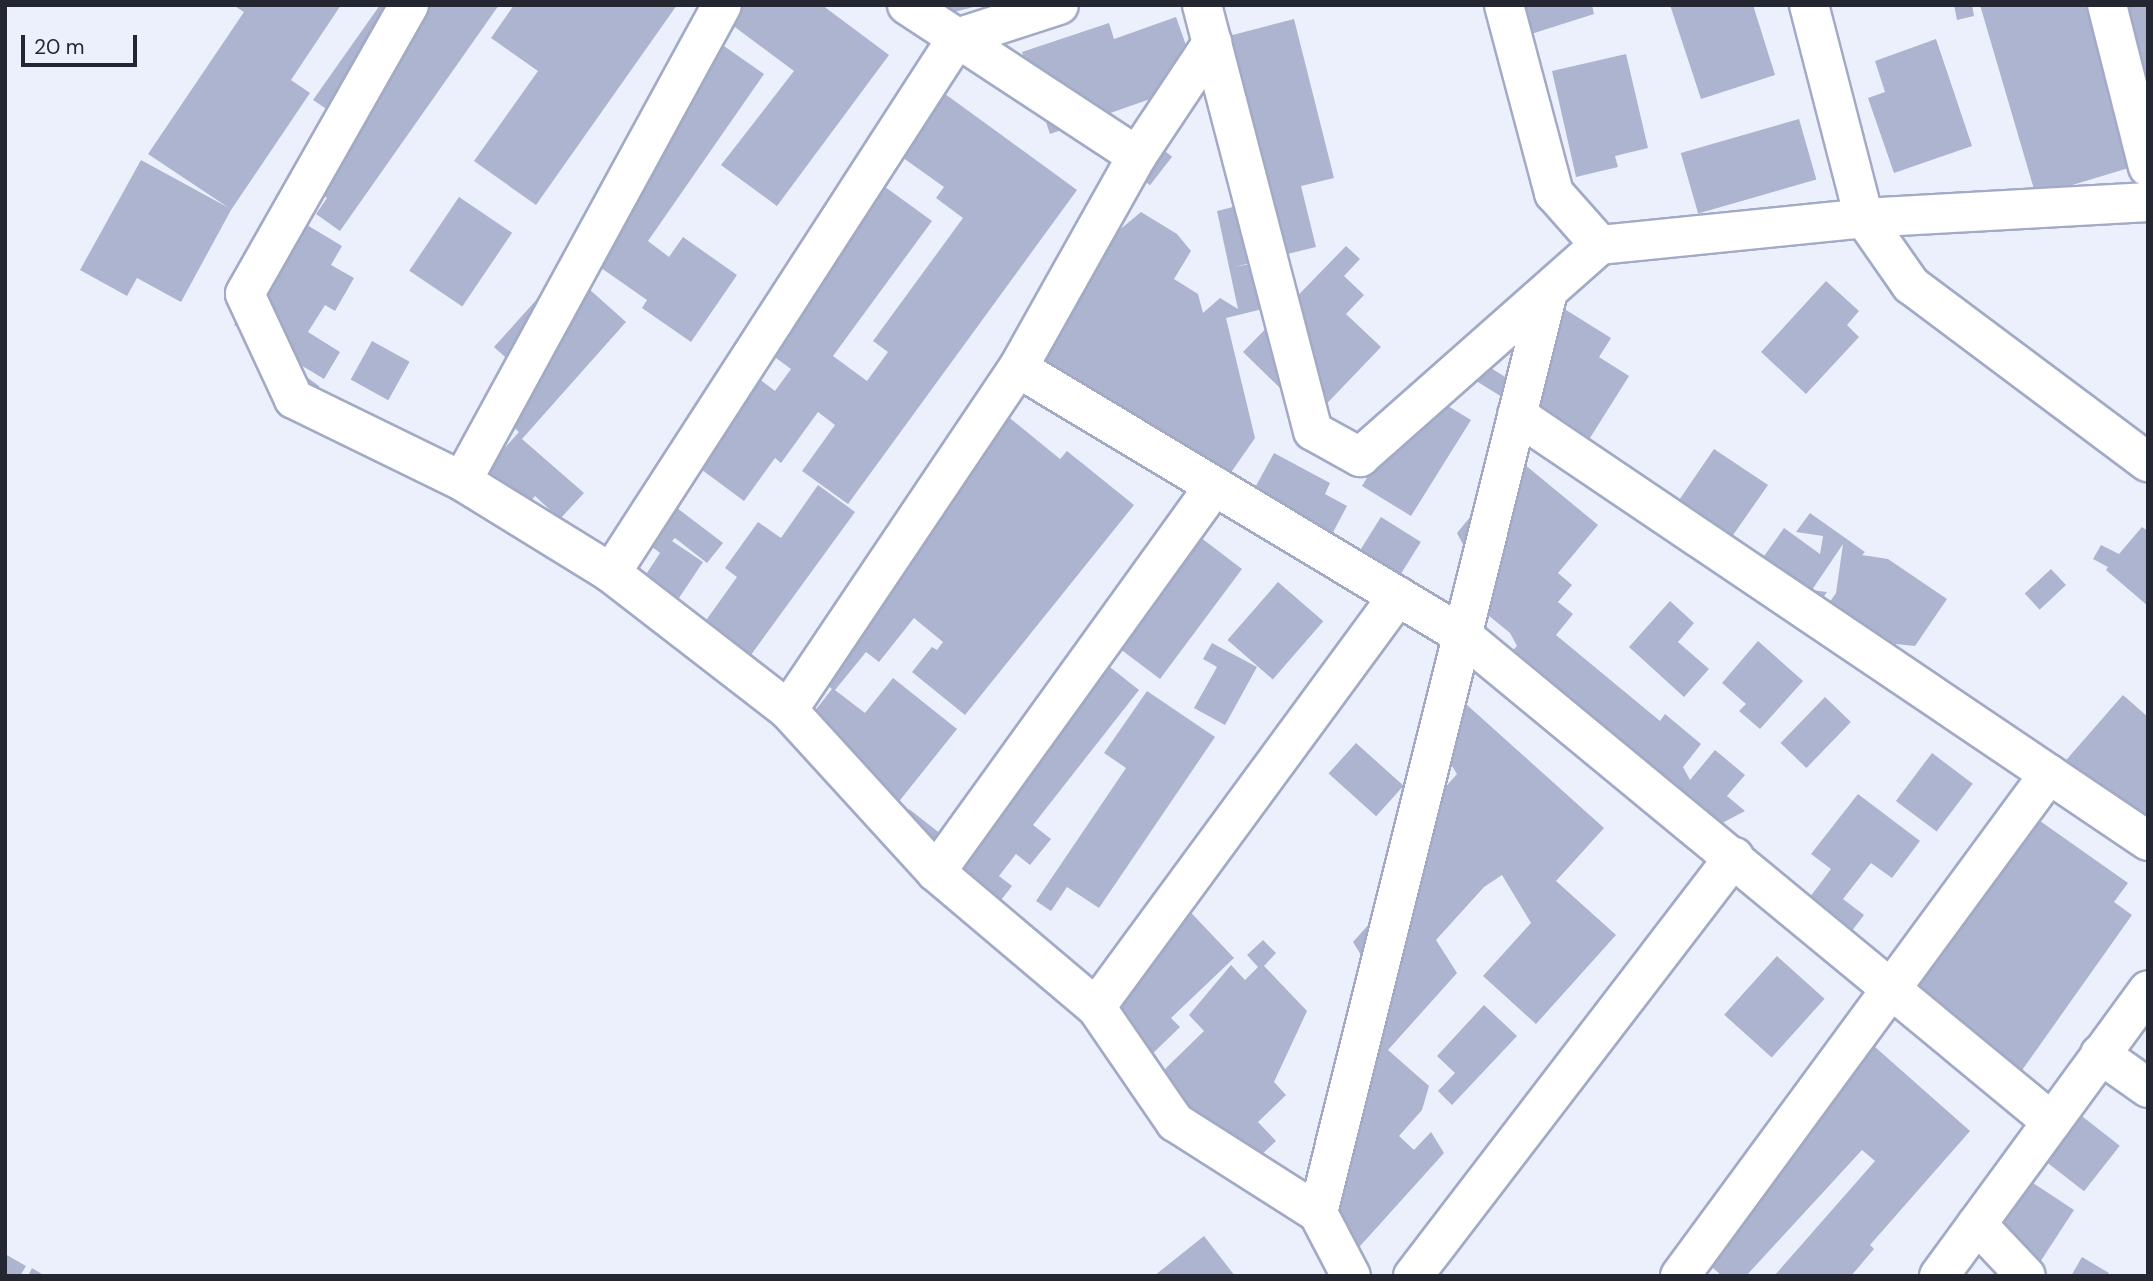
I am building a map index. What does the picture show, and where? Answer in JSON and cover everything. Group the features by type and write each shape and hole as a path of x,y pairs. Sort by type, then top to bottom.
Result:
{"street":[{"path":"409,5 245,294 294,399 462,481 611,573 788,710 936,872 1096,1007 1175,1122 1318,1213 1351,1276"},
{"path":"462,481 722,5"},
{"path":"907,5 952,22 1137,156"},
{"path":"611,573 952,22 1059,5"},
{"path":"1202,5 1313,431 1360,457 1600,245 1864,218 2148,202"},
{"path":"1504,5 1554,193 1600,245"},
{"path":"1808,5 1864,218 1911,285 2148,462"},
{"path":"2107,5 2148,167"},
{"path":"788,710 1018,368 1137,156 1212,43"},
{"path":"1318,1213 1548,292"},
{"path":"1018,368 1462,635 2052,1122"},
{"path":"1517,415 2148,841"},
{"path":"936,872 1214,486"},
{"path":"1096,1007 1398,596"},
{"path":"1680,1276 2049,775"},
{"path":"1413,1276 1734,857"},
{"path":"1939,1276 2148,990"},
{"path":"2101,1054 2148,1088"},
{"path":"1977,1224 2026,1276"}],"building":[{"path":"233,5 341,5 291,80 310,93 231,210 181,302 137,278 127,296 80,270 141,160 229,208 148,154 244,12"},
{"path":"380,5 499,5 340,231 316,214 327,198 319,192 340,118 313,100"},
{"path":"514,5 677,5 536,205 474,161 538,71 491,38"},
{"path":"728,5 822,5 889,55 777,206 721,165 794,71 720,16"},
{"path":"945,5 977,5 977,6 947,14"},
{"path":"1512,5 1592,5 1594,14 1522,37"},
{"path":"1670,5 1753,5 1775,75 1701,99"},
{"path":"1954,5 1972,5 1974,16 1957,20"},
{"path":"1980,5 2085,5 2132,167 2036,196"},
{"path":"2095,5 2148,5 2148,76 2125,84"},
{"path":"1176,17 1199,82 1050,134 1022,52 1109,23 1114,39"},
{"path":"1294,19 1334,178 1301,186 1316,247 1234,267 1281,258 1279,305 1226,318 1255,438 1216,494 1026,381 1111,237 1141,212 1177,234 1191,251 1174,279 1198,294 1203,313 1220,298 1238,309 1217,211 1233,207 1226,175 1238,171 1225,37"},
{"path":"711,37 764,74 648,241 669,257 683,237 737,275 691,342 642,308 647,300 584,256"},
{"path":"1936,39 1972,146 1894,173 1868,98 1885,92 1875,61"},
{"path":"1626,54 1648,148 1615,156 1618,167 1576,177 1552,71"},
{"path":"930,83 1077,190 848,504 802,471 835,425 818,412 781,463 775,458 744,501 694,464 757,377 775,391 791,369 750,339 870,176 932,221 833,356 867,381 888,352 873,341 963,218 936,198 944,187 885,145"},
{"path":"1799,119 1816,180 1698,213 1681,153"},
{"path":"1139,131 1172,157 1150,185 1117,159"},
{"path":"459,197 512,233 462,307 409,271"},
{"path":"282,210 342,246 331,265 354,278 335,311 325,305 308,332 340,352 324,379 234,325 264,275"},
{"path":"1346,246 1360,259 1344,276 1364,295 1346,314 1381,347 1312,419 1243,352"},
{"path":"579,280 626,322 522,439 584,493 560,519 535,496 521,512 480,475 519,432 487,403 517,368 494,347 546,289"},
{"path":"1826,281 1859,311 1847,325 1859,337 1806,394 1761,352"},
{"path":"1542,295 1611,338 1599,357 1629,376 1573,465 1533,416 1460,371 1470,355 1510,380"},
{"path":"372,341 410,362 388,400 351,379"},
{"path":"304,375 319,386 308,402 292,391"},
{"path":"1410,383 1471,420 1411,516 1362,486 1371,471 1359,464"},
{"path":"1000,410 1060,459 1067,451 1134,505 965,715 912,672 932,647 937,650 943,642 914,618 879,662 866,652 835,690 865,713 893,678 957,729 881,824 818,775 836,753 803,726 832,689 797,662"},
{"path":"1714,449 1768,485 1731,538 1762,559 1784,528 1820,554 1823,536 1796,532 1810,513 1865,552 1862,555 1888,559 1947,599 1915,646 1896,644 1875,674 1811,629 1836,593 1843,544 1812,590 1827,592 1813,612 1662,525"},
{"path":"1274,453 1330,483 1325,494 1347,506 1332,534 1303,519 1241,513"},
{"path":"1518,459 1598,525 1558,573 1572,585 1558,602 1573,614 1556,635 1660,721 1665,714 1701,744 1683,767 1690,780 1715,750 1745,775 1727,796 1745,811 1705,832 1510,653 1517,646 1510,633 1477,606 1470,558 1457,533"},
{"path":"818,485 855,512 748,659 702,626 737,577 725,568 758,522 781,538"},
{"path":"660,495 723,543 707,563 675,538 672,541 703,562 679,598 645,576 660,553 633,532"},
{"path":"1381,517 1421,542 1400,575 1360,550"},
{"path":"1179,521 1242,569 1160,679 1107,639"},
{"path":"2142,527 2148,531 2148,606 2106,570 2108,567 2093,559 2101,545 2119,554"},
{"path":"2051,569 2066,585 2040,610 2025,594"},
{"path":"1278,582 1323,621 1273,679 1227,640"},
{"path":"1670,601 1694,623 1678,642 1709,669 1684,697 1629,647"},
{"path":"1758,641 1803,681 1760,729 1739,711 1746,704 1722,683"},
{"path":"1212,643 1257,667 1225,725 1194,708 1217,667 1203,659"},
{"path":"1087,649 1139,690 1033,825 1051,839 1030,865 1016,854 999,876 1012,886 987,918 886,838 909,809 941,834"},
{"path":"1147,691 1215,737 1099,908 1067,887 1051,911 1036,901 1126,768 1104,753"},
{"path":"1456,695 1604,828 1556,881 1616,935 1536,1024 1483,976 1531,923 1502,875 1484,887 1436,940 1457,973 1388,1050 1429,1086 1422,1110 1399,1136 1414,1150 1431,1132 1444,1153 1352,1255 1330,1234 1375,978 1353,942 1412,876 1393,846 1457,774 1421,717"},
{"path":"2123,695 2148,717 2148,813 2134,829 2061,766"},
{"path":"1825,697 1851,722 1806,768 1781,743"},
{"path":"1356,743 1404,786 1376,816 1329,773"},
{"path":"1932,753 1973,784 1937,832 1896,801"},
{"path":"1858,794 1920,841 1892,878 1871,863 1843,899 1864,915 1838,949 1795,917 1831,869 1811,854"},
{"path":"2033,816 2128,883 2114,902 2132,915 2008,1090 1875,992"},
{"path":"1178,899 1234,958 1171,1018 1180,1027 1145,1061 1080,994"},
{"path":"1263,940 1276,953 1264,966 1307,1011 1274,1082 1286,1095 1258,1122 1276,1141 1243,1172 1148,1104 1166,1068 1204,1031 1189,1015 1231,965 1245,980 1258,967 1247,955"},
{"path":"1777,956 1825,999 1772,1058 1724,1015"},
{"path":"1484,1005 1517,1036 1452,1105 1438,1091 1455,1073 1437,1056"},
{"path":"1866,1039 1970,1131 1870,1245 1874,1249 1851,1276 1774,1276 1875,1161 1862,1150 1746,1276 1722,1276 1686,1244"},
{"path":"2078,1113 2120,1146 2084,1191 2042,1159"},
{"path":"2015,1171 2074,1210 2031,1276 2009,1276 1965,1247"},
{"path":"1204,1236 1235,1276 1154,1276"},
{"path":"5,1254 26,1266 20,1276 5,1276"},
{"path":"2082,1257 2109,1273 2107,1276 2071,1276"},
{"path":"32,1268 45,1276 28,1276"}]}
